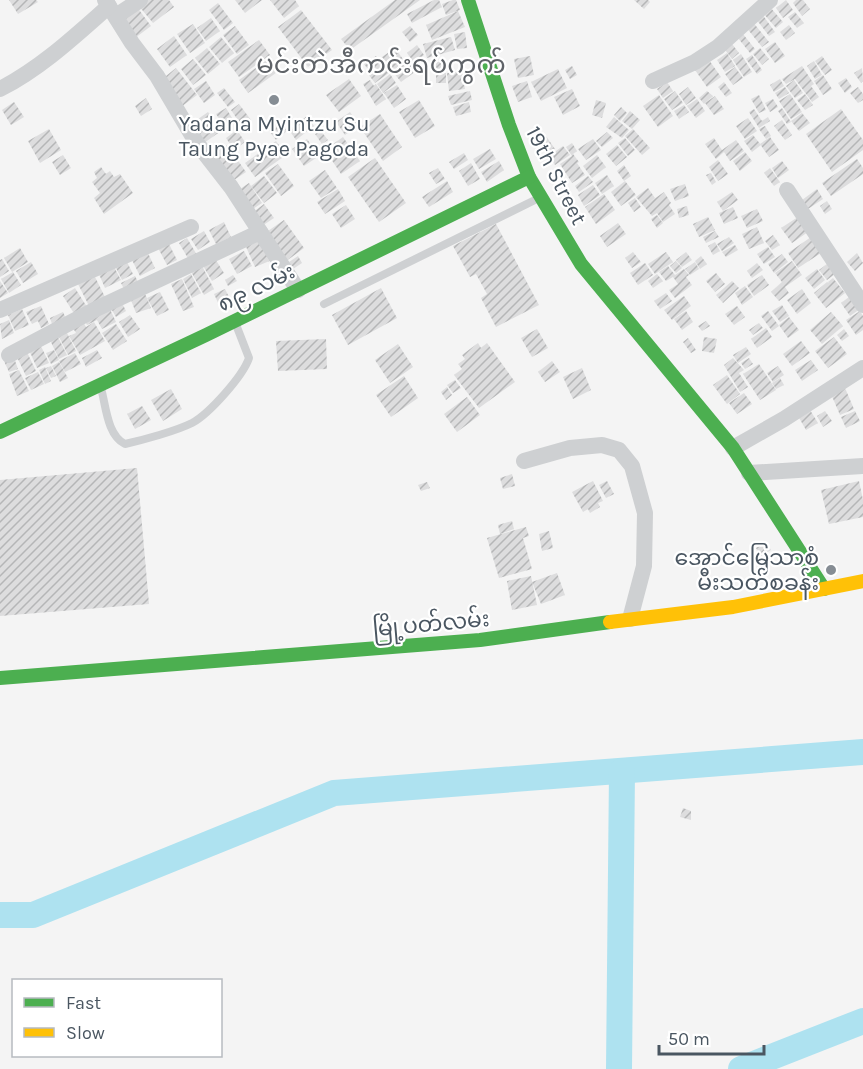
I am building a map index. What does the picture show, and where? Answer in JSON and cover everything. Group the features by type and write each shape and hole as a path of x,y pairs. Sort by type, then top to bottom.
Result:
{"street":[{"path":"0,89 21,79 110,7 140,0"},
{"name":"19th Street","path":"468,0 509,125 529,177 580,264 733,448 824,589"},
{"path":"652,81 695,62 718,47 764,2"},
{"path":"110,7 132,43 157,76 196,142 231,187 298,290"},
{"name":"၈၉ လမ်း","path":"0,432 529,177"},
{"path":"787,190 863,305"},
{"path":"0,310 191,227"},
{"path":"9,355 98,308 260,232"},
{"path":"733,448 784,419 863,368"},
{"path":"524,462 570,448 602,445 619,450 632,466 645,513 644,566 630,619"},
{"path":"749,473 863,466"},
{"name":"မြို့ပတ်လမ်း","path":"0,678 480,640 733,607 863,581"}],"lane":[{"path":"324,304 541,196"},
{"path":"101,384 112,433 125,444 192,423 204,414 245,368 249,357 234,321"}],"building":[{"path":"9,0 36,0 38,2 18,14"},
{"path":"144,0 169,0 174,7 153,23 138,5"},
{"path":"235,0 262,0 245,13"},
{"path":"270,0 295,0 299,6 284,18"},
{"path":"395,0 420,0 350,50 341,39"},
{"path":"434,0 439,0 442,7 412,23 407,14"},
{"path":"456,0 460,10 446,15 442,4"},
{"path":"634,0 648,0 650,2 644,9"},
{"path":"786,0 793,10 783,18 776,8"},
{"path":"796,0 803,0 810,9 802,16 793,3"},
{"path":"218,3 233,23 224,30 209,10"},
{"path":"137,7 151,26 135,38 121,19"},
{"path":"770,7 783,22 776,28 763,13"},
{"path":"301,10 332,50 308,67 278,27"},
{"path":"458,11 465,27 432,40 426,25"},
{"path":"795,12 804,23 797,28 788,17"},
{"path":"762,14 775,32 769,36 756,19"},
{"path":"211,18 220,31 206,41 197,28"},
{"path":"752,21 769,42 762,47 745,26"},
{"path":"193,24 205,43 190,53 177,34"},
{"path":"789,25 795,33 786,40 780,32"},
{"path":"235,26 249,45 237,54 223,35"},
{"path":"410,26 418,35 410,42 402,32"},
{"path":"465,32 467,48 457,49 454,34"},
{"path":"743,34 755,49 750,53 738,38"},
{"path":"174,36 187,55 170,67 157,49"},
{"path":"221,37 234,53 222,63 209,47"},
{"path":"451,37 455,50 427,58 423,44"},
{"path":"259,40 270,55 239,77 228,62"},
{"path":"729,40 739,53 732,59 722,46"},
{"path":"775,42 785,56 775,63 765,49"},
{"path":"417,45 424,55 414,63 407,53"},
{"path":"207,48 220,64 208,74 195,58"},
{"path":"395,48 405,62 392,71 382,57"},
{"path":"760,48 769,59 762,65 753,54"},
{"path":"727,53 735,66 725,72 717,60"},
{"path":"741,54 752,72 744,77 733,60"},
{"path":"752,55 762,70 757,74 746,59"},
{"path":"376,56 390,72 375,83 364,64"},
{"path":"530,56 534,75 518,78 514,59"},
{"path":"822,56 832,70 825,75 815,61"},
{"path":"271,57 280,70 248,93 239,80"},
{"path":"193,59 206,75 193,85 181,69"},
{"path":"709,60 721,77 707,87 695,70"},
{"path":"409,61 416,71 401,82 393,72"},
{"path":"814,61 822,75 815,79 807,66"},
{"path":"431,62 445,62 445,72 431,72"},
{"path":"572,66 577,75 570,79 565,70"},
{"path":"802,66 814,84 811,86 819,97 812,102 795,79 786,84 782,79"},
{"path":"735,67 743,78 733,85 725,74"},
{"path":"176,68 197,95 181,107 161,80"},
{"path":"862,68 863,81 861,83 854,73"},
{"path":"558,69 567,88 541,101 531,82"},
{"path":"462,71 465,89 449,91 447,73"},
{"path":"436,73 446,73 446,83 436,83"},
{"path":"390,74 396,83 383,93 377,84"},
{"path":"823,75 832,89 823,95 814,81"},
{"path":"846,78 852,87 845,93 838,83"},
{"path":"349,79 361,96 339,112 326,95"},
{"path":"780,79 784,86 774,92 770,85"},
{"path":"370,80 374,86 376,84 386,99 376,106 363,84"},
{"path":"794,80 803,93 795,98 786,86"},
{"path":"206,81 215,95 204,103 194,89"},
{"path":"527,81 532,97 518,102 512,86"},
{"path":"667,82 673,91 663,98 657,89"},
{"path":"724,82 732,93 726,97 718,87"},
{"path":"397,85 406,99 394,108 384,93"},
{"path":"688,87 696,98 686,105 679,94"},
{"path":"785,87 789,93 779,99 775,93"},
{"path":"858,87 863,94 863,100 858,103 850,93"},
{"path":"224,88 235,102 228,107 217,93"},
{"path":"572,89 580,106 563,115 554,97"},
{"path":"470,91 472,100 451,105 448,96"},
{"path":"675,91 683,103 672,110 664,99"},
{"path":"707,91 713,96 704,104 699,98"},
{"path":"790,94 802,112 791,119 779,101"},
{"path":"805,94 813,105 805,110 797,100"},
{"path":"659,95 673,116 658,127 643,106"},
{"path":"759,95 766,110 759,113 751,99"},
{"path":"715,96 724,109 714,115 705,103"},
{"path":"146,98 152,109 141,116 135,106"},
{"path":"697,99 705,111 696,118 687,106"},
{"path":"773,99 778,107 770,112 765,103"},
{"path":"419,100 435,126 415,138 399,112"},
{"path":"596,100 606,103 602,118 592,115"},
{"path":"14,102 24,117 11,125 2,110"},
{"path":"469,102 471,112 456,116 453,107"},
{"path":"239,104 251,120 242,126 231,110"},
{"path":"684,105 689,112 679,119 674,111"},
{"path":"621,107 627,113 620,121 614,115"},
{"path":"226,108 232,118 223,124 216,114"},
{"path":"782,108 791,122 787,124 778,111"},
{"path":"754,109 762,121 768,117 770,121 759,128 749,112"},
{"path":"841,109 863,140 863,150 832,172 806,134"},
{"path":"630,111 640,120 632,129 622,121"},
{"path":"208,112 221,131 204,143 191,124"},
{"path":"350,112 359,125 345,135 336,122"},
{"path":"802,113 810,123 799,131 791,121"},
{"path":"380,114 402,147 383,161 360,127"},
{"path":"307,116 314,126 296,140 289,130"},
{"path":"614,117 629,130 622,138 606,127"},
{"path":"748,118 757,131 745,139 736,126"},
{"path":"278,120 287,131 276,140 267,128"},
{"path":"782,120 792,135 785,140 774,126"},
{"path":"765,126 771,136 766,139 759,129"},
{"path":"49,129 61,150 40,163 28,141"},
{"path":"633,129 650,148 642,155 625,136"},
{"path":"237,130 245,142 234,150 226,138"},
{"path":"320,130 328,140 322,144 315,134"},
{"path":"607,132 613,138 602,147 596,141"},
{"path":"753,135 761,145 752,152 744,141"},
{"path":"546,136 555,149 547,155 537,142"},
{"path":"343,137 360,161 341,174 325,150"},
{"path":"770,137 779,150 769,157 760,144"},
{"path":"625,138 635,150 628,156 618,143"},
{"path":"714,138 722,150 736,140 744,151 730,161 724,152 716,159 705,144"},
{"path":"307,139 319,156 304,166 292,149"},
{"path":"593,139 601,150 586,160 578,149"},
{"path":"276,141 286,155 255,177 245,163"},
{"path":"572,143 577,151 573,154 585,175 572,183 560,164 572,156 566,147"},
{"path":"227,145 246,172 231,182 213,155"},
{"path":"617,145 627,157 616,166 606,154"},
{"path":"563,146 570,155 555,165 549,156"},
{"path":"490,149 496,159 479,169 473,159"},
{"path":"745,152 752,161 740,171 733,161"},
{"path":"464,153 468,160 454,169 449,162"},
{"path":"63,155 71,168 60,175 52,162"},
{"path":"597,155 606,167 592,178 583,166"},
{"path":"375,158 406,203 379,222 348,177"},
{"path":"857,159 863,168 863,174 831,196 822,183"},
{"path":"718,160 728,174 718,181 709,167"},
{"path":"499,161 504,170 487,182 481,172"},
{"path":"782,161 789,170 778,178 772,168"},
{"path":"471,163 480,179 468,186 459,171"},
{"path":"278,164 294,186 281,196 265,173"},
{"path":"624,165 631,176 624,181 617,171"},
{"path":"101,167 106,174 110,171 114,177 120,174 133,193 104,214 94,198 100,193 92,182 97,178 94,172"},
{"path":"438,168 445,179 436,184 429,173"},
{"path":"770,168 780,182 774,186 764,173"},
{"path":"325,170 337,188 321,198 309,181"},
{"path":"711,173 716,182 712,185 706,175"},
{"path":"607,175 614,186 602,194 595,183"},
{"path":"264,176 277,193 264,203 251,186"},
{"path":"588,176 593,182 579,192 575,186"},
{"path":"447,181 453,192 429,207 422,197"},
{"path":"625,181 636,195 621,206 611,192"},
{"path":"249,183 262,203 250,211 237,191"},
{"path":"685,184 689,196 675,201 670,189"},
{"path":"593,185 600,195 584,206 578,195"},
{"path":"648,188 655,198 647,204 664,192 675,214 663,222 657,213 652,216 636,197"},
{"path":"338,189 345,201 325,214 317,202"},
{"path":"817,189 823,199 808,209 802,200"},
{"path":"732,192 738,200 723,211 717,202"},
{"path":"604,194 615,210 596,224 585,207"},
{"path":"635,198 641,207 634,212 628,203"},
{"path":"827,201 832,209 825,214 820,206"},
{"path":"264,204 274,218 262,226 252,213"},
{"path":"346,205 355,219 341,228 332,214"},
{"path":"687,206 689,215 679,218 677,209"},
{"path":"733,207 738,218 724,224 719,213"},
{"path":"757,209 763,221 747,228 741,216"},
{"path":"657,215 663,223 657,228 651,219"},
{"path":"708,217 715,230 699,237 693,224"},
{"path":"798,217 808,232 792,243 781,228"},
{"path":"284,220 304,248 285,262 265,233"},
{"path":"224,222 231,237 216,244 209,230"},
{"path":"618,223 626,234 607,247 600,236"},
{"path":"496,224 539,305 496,327 481,298 487,294 476,274 470,277 453,246"},
{"path":"757,227 764,243 749,249 742,234"},
{"path":"204,231 210,242 198,250 191,239"},
{"path":"715,231 719,237 706,243 703,237"},
{"path":"259,233 272,260 255,267 243,240"},
{"path":"773,235 780,245 772,250 765,241"},
{"path":"729,237 734,243 722,251 717,244"},
{"path":"811,237 821,253 798,268 788,253"},
{"path":"187,238 197,255 189,260 179,243"},
{"path":"167,240 177,260 167,265 157,246"},
{"path":"715,242 720,251 713,255 708,246"},
{"path":"735,245 738,250 726,257 722,252"},
{"path":"768,247 775,257 764,264 757,254"},
{"path":"20,248 28,262 12,272 4,258"},
{"path":"147,251 155,268 140,276 131,258"},
{"path":"244,251 252,266 237,274 229,259"},
{"path":"633,252 641,262 632,268 625,258"},
{"path":"666,252 673,262 655,274 648,264"},
{"path":"686,252 692,260 682,267 676,260"},
{"path":"857,253 863,263 855,271 847,262"},
{"path":"782,254 788,262 774,273 768,264"},
{"path":"298,256 302,263 293,269 289,262"},
{"path":"701,256 707,264 700,269 695,261"},
{"path":"214,257 224,273 212,281 202,264"},
{"path":"2,259 9,271 0,277 0,260"},
{"path":"676,261 682,268 676,273 670,266"},
{"path":"792,261 802,275 785,287 789,293 779,301 771,292 782,282 775,273"},
{"path":"31,262 38,274 23,283 16,271"},
{"path":"127,262 133,274 122,280 116,268"},
{"path":"200,262 214,289 204,295 189,268"},
{"path":"695,262 699,269 690,275 685,269"},
{"path":"645,263 653,275 638,285 630,273"},
{"path":"757,263 763,270 752,278 747,271"},
{"path":"827,264 835,274 827,280 819,270"},
{"path":"113,265 121,280 105,288 98,272"},
{"path":"668,266 675,275 684,269 692,285 675,298 669,290 678,284 673,277 666,281 659,272"},
{"path":"817,269 825,280 814,289 805,278"},
{"path":"13,272 21,285 9,293 1,279"},
{"path":"716,273 725,284 715,292 706,281"},
{"path":"191,274 201,293 192,298 183,279"},
{"path":"657,274 663,281 653,288 648,281"},
{"path":"94,275 105,297 89,306 78,284"},
{"path":"233,275 237,281 228,286 225,280"},
{"path":"762,275 769,285 754,296 747,285"},
{"path":"135,276 139,284 125,291 121,283"},
{"path":"833,278 845,293 826,308 814,293"},
{"path":"182,279 194,307 183,311 171,284"},
{"path":"0,281 8,293 0,298"},
{"path":"732,281 739,288 723,303 716,295"},
{"path":"745,286 753,297 742,305 735,293"},
{"path":"75,288 87,307 75,315 63,296"},
{"path":"381,288 397,318 348,345 332,315"},
{"path":"143,289 151,308 136,313 129,295"},
{"path":"225,289 231,301 220,307 214,294"},
{"path":"802,289 811,303 797,314 787,300"},
{"path":"160,292 169,310 157,316 147,298"},
{"path":"666,293 672,301 660,309 654,301"},
{"path":"853,294 863,307 850,316 841,303"},
{"path":"684,296 691,306 672,320 664,310"},
{"path":"120,299 126,311 116,317 109,305"},
{"path":"108,305 116,322 102,329 97,320 87,325 83,318"},
{"path":"782,305 789,316 780,322 772,311"},
{"path":"41,306 49,324 41,328 38,321 32,324 26,312"},
{"path":"737,306 745,317 734,325 725,314"},
{"path":"22,309 29,325 15,331 8,315"},
{"path":"686,311 693,322 682,330 674,319"},
{"path":"768,311 779,326 772,331 761,316"},
{"path":"860,311 863,316 863,330 856,335 846,320"},
{"path":"63,312 67,321 53,327 50,318"},
{"path":"831,312 843,326 822,344 810,330"},
{"path":"130,315 140,329 128,337 119,322"},
{"path":"789,317 799,330 788,338 779,325"},
{"path":"81,318 86,327 94,322 105,341 80,355 69,336 76,333 71,325"},
{"path":"9,320 14,333 2,339 0,324"},
{"path":"706,321 710,326 702,331 698,326"},
{"path":"759,323 763,328 753,335 749,330"},
{"path":"116,324 127,341 113,350 102,333"},
{"path":"766,328 772,337 757,348 751,339"},
{"path":"537,329 548,348 532,357 521,338"},
{"path":"844,329 849,336 842,341 837,335"},
{"path":"66,331 76,351 68,355 58,335"},
{"path":"57,335 67,355 59,359 49,338"},
{"path":"704,337 717,339 714,353 702,351"},
{"path":"834,337 847,354 828,368 815,351"},
{"path":"688,338 696,350 691,353 683,342"},
{"path":"326,339 327,369 278,371 276,341"},
{"path":"801,341 810,353 792,366 783,354"},
{"path":"478,343 481,348 487,343 515,382 479,408 454,375 462,369 458,364 465,359 462,355"},
{"path":"40,344 49,363 37,368 29,350"},
{"path":"398,344 413,367 390,383 375,360"},
{"path":"746,347 751,354 738,363 733,355"},
{"path":"26,350 36,371 26,376 16,355"},
{"path":"54,350 59,360 51,364 46,353"},
{"path":"97,350 102,358 86,367 82,358"},
{"path":"75,353 81,364 65,372 59,361"},
{"path":"13,355 18,369 9,372 3,359"},
{"path":"733,358 744,370 739,373 748,387 740,392 724,365"},
{"path":"749,358 753,364 745,369 741,363"},
{"path":"811,360 818,370 802,381 795,370"},
{"path":"552,361 560,372 545,382 538,372"},
{"path":"59,362 68,378 60,382 52,366"},
{"path":"759,364 776,390 760,400 743,374"},
{"path":"51,366 56,376 51,378 46,368"},
{"path":"778,366 784,375 773,382 767,373"},
{"path":"45,367 51,381 45,384 39,370"},
{"path":"582,368 591,390 573,399 563,377"},
{"path":"19,370 29,391 17,396 9,374"},
{"path":"38,372 44,384 31,390 25,378"},
{"path":"727,375 740,394 727,404 713,385"},
{"path":"404,376 418,398 391,417 376,395"},
{"path":"780,378 784,385 776,389 772,383"},
{"path":"455,380 461,388 453,393 447,385"},
{"path":"447,387 452,395 446,400 441,392"},
{"path":"845,388 854,409 840,415 831,394"},
{"path":"171,389 182,409 163,421 151,400"},
{"path":"744,393 752,404 737,414 729,403"},
{"path":"467,397 480,415 457,432 444,414"},
{"path":"142,406 151,420 135,429 127,414"},
{"path":"810,410 818,423 806,430 798,416"},
{"path":"825,411 832,421 823,427 817,416"},
{"path":"855,411 860,421 846,428 841,417"},
{"path":"137,468 149,604 0,616 0,480"},
{"path":"512,474 515,486 503,489 500,478"},
{"path":"593,481 603,501 598,503 600,507 590,513 588,509 583,512 572,492"},
{"path":"607,481 614,494 606,498 599,485"},
{"path":"859,481 863,500 863,517 829,524 821,490"},
{"path":"427,482 430,488 421,491 418,485"},
{"path":"512,521 514,529 500,534 498,525"},
{"path":"526,527 529,536 523,538 532,569 499,578 487,538"},
{"path":"549,531 553,548 542,551 539,534"},
{"path":"766,542 771,550 761,556 756,548"},
{"path":"557,573 565,595 541,604 532,582"},
{"path":"531,576 537,605 512,610 507,581"},
{"path":"683,808 691,811 691,820 680,817"}],"waterway":[{"path":"0,915 33,915 334,793 863,752"},
{"path":"619,1069 622,771"},
{"path":"741,1069 863,1021"}],"traffic: fast":[{"path":"468,0 509,125 529,177 581,264 733,448 824,589"},
{"path":"0,432 206,335 529,177"},
{"path":"0,678 480,640 610,622"}],"traffic: slow":[{"path":"610,622 733,607 863,581"}],"place":[{"name":"Yadana Myintzu Su Taung Pyae Pagoda","path":"274,100"},
{"name":"အောင်မြေသာစံ မီးသတ်စခန်း","path":"831,570"}],"district":[{"name":"မင်းတဲအီကင်းရပ်ကွက်","path":"381,64"}]}
